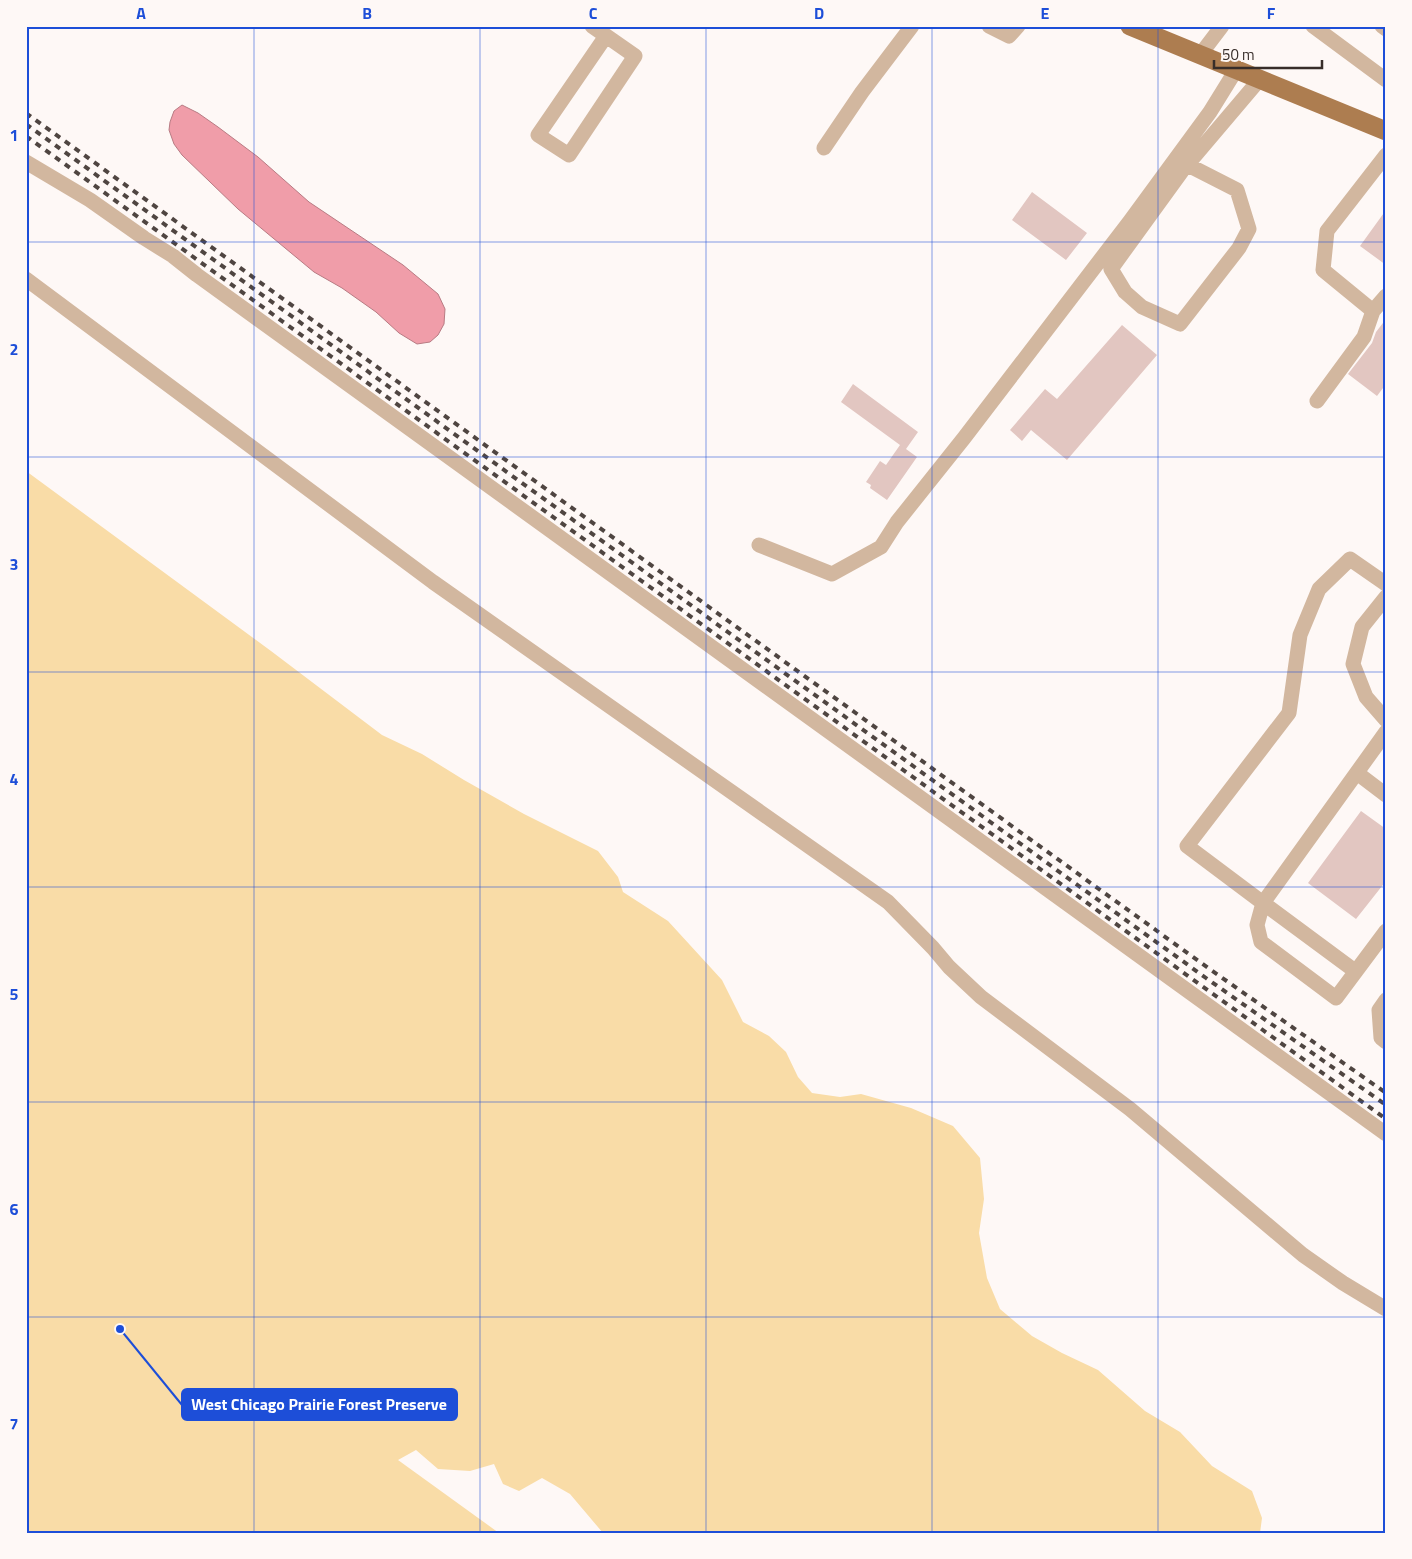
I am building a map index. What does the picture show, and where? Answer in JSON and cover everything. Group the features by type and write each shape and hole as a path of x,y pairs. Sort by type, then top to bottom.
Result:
{"main road":[{"path":"1130,26 1386,131"}],"street":[{"path":"592,26 635,56 569,155 538,135 606,36"},
{"path":"824,148 862,92 912,26"},
{"path":"989,26 1009,36 1018,26"},
{"path":"1200,55 1222,26"},
{"path":"1313,26 1386,80"},
{"path":"1382,26 1386,29"},
{"path":"759,545 832,574 881,547 897,522 964,438 1130,221 1210,112 1236,70"},
{"path":"1188,165 1237,190 1250,229 1239,248 1180,324 1142,307 1125,292 1111,269 1188,165 1260,80"},
{"path":"1373,311 1323,270 1327,231 1386,155"},
{"path":"26,162 90,200 173,256 1386,1134"},
{"path":"26,279 434,582 888,902 949,967 981,997 1130,1109 1303,1255 1343,1283 1386,1309"},
{"path":"1317,401 1364,337 1373,311 1386,296"},
{"path":"1356,972 1187,846 1289,713 1300,635 1320,588 1350,560 1386,584"},
{"path":"1386,597 1362,627 1353,664 1366,697 1386,720"},
{"path":"1386,732 1264,903 1257,925 1261,942 1336,998 1386,931"},
{"path":"1357,773 1386,795"},
{"path":"1386,1000 1379,1010 1381,1038 1386,1042"}],"shaded area":[{"path":"182,105 198,113 218,127 258,157 309,202 403,265 438,294 445,309 444,324 438,335 430,342 417,344 399,333 376,312 342,288 314,272 238,209 182,155 174,144 169,130 170,122 174,111"},
{"path":"26,471 382,735 422,754 524,814 598,851 618,877 623,892 668,921 722,980 743,1022 769,1036 786,1052 798,1077 812,1093 840,1097 861,1094 911,1108 953,1126 980,1158 984,1199 979,1233 987,1278 1000,1309 1032,1336 1098,1370 1145,1411 1180,1432 1212,1466 1252,1491 1262,1518 1260,1533 603,1533 570,1494 542,1478 519,1491 503,1484 494,1464 470,1471 438,1469 416,1450 398,1460 499,1533 26,1533"}],"building":[{"path":"1032,192 1087,233 1066,260 1012,220"},
{"path":"1386,210 1386,265 1360,246"},
{"path":"1386,319 1386,384 1377,396 1348,374 1372,343 1376,332"},
{"path":"1122,325 1157,355 1067,460 1031,430 1022,441 1010,430 1045,389 1057,399"},
{"path":"853,384 918,432 906,449 917,457 887,500 870,488 871,485 866,482 880,461 886,465 900,445 841,402"},
{"path":"1361,811 1386,829 1386,881 1356,919 1308,883"}],"railway":[{"path":"26,113 1211,970 1386,1093"},
{"path":"26,124 1206,978 1386,1105"},
{"path":"26,136 1386,1119"}],"place":[{"name":"West Chicago Prairie Forest Preserve","path":"120,1329"}]}
